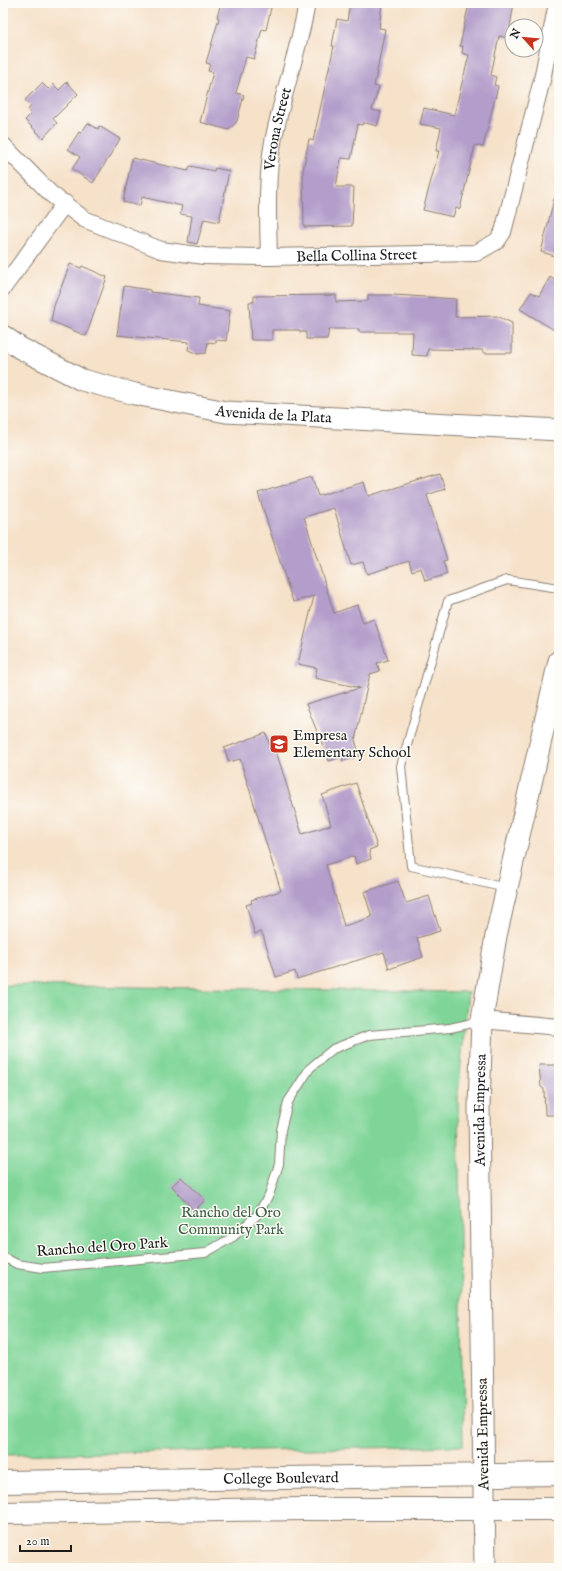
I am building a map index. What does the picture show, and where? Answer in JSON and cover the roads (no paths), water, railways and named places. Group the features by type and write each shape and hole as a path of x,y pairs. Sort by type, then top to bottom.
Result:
{"main road":[{"name":"College Boulevard","path":"3,1482 559,1474"},
{"name":"College Boulevard","path":"3,1513 304,1509 559,1509"}],"street":[{"name":"Verona Street","path":"269,256 268,185 273,141 302,33 307,3"},
{"name":"Bella Collina Street","path":"3,145 51,194 65,203 84,219 161,250 204,256 476,253 497,241 503,232 542,80 556,3"},
{"path":"3,288 65,203"},
{"name":"Avenida de la Plata","path":"3,336 20,348 82,380 135,394 226,412 559,430"},
{"name":"Avenida Empressa","path":"485,1568 479,1108 482,1020 496,936 559,661"},
{"path":"482,1020 559,1027"}],"lane":[{"path":"507,888 411,866 401,766 448,602 507,580 559,588"},
{"name":"Rancho del Oro Park","path":"3,1257 17,1264 43,1268 205,1253 233,1237 257,1215 269,1195 279,1164 281,1130 288,1102 310,1068 333,1049 369,1035 450,1028 482,1020"}],"place":[{"name":"Empresa Elementary School","path":"279,744"}],"park label":[{"name":"Rancho del Oro Community Park","path":"231,1220"}]}
